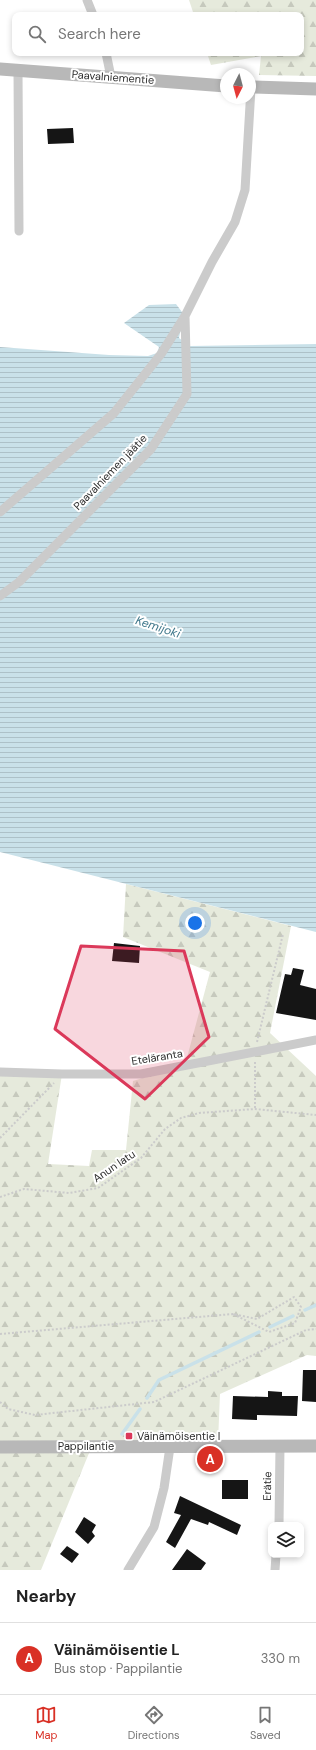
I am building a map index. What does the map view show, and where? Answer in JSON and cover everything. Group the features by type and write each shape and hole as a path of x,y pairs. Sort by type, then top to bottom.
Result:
{"street":[{"path":"87,0 92,12"},
{"path":"107,56 112,77"},
{"name":"Paavalniementie","path":"0,70 220,86"},
{"path":"18,71 19,231"},
{"path":"256,88 316,89"},
{"name":"Paavalniemen jäätie","path":"0,512 114,413 161,354 185,316 212,262 235,222 244,190 250,104"},
{"name":"Paavalniemen jäätie","path":"0,596 19,582 151,449 187,394 185,316"},
{"name":"Eteläranta","path":"0,1072 141,1074 316,1040"},
{"path":"128,1570 154,1527 164,1488 170,1446"},
{"name":"Erätie","path":"279,1522 280,1446"},
{"name":"Pappilantie","path":"0,1447 316,1446"},
{"path":"275,1570 276,1558"}],"path":[{"path":"255,1109 255,1052 283,934"},
{"path":"0,1138 62,1074"},
{"name":"Anun latu","path":"0,1197 24,1189 69,1193 98,1188 141,1158 165,1129 181,1118 199,1113 255,1109 316,1115"},
{"path":"0,1334 233,1314 257,1319 294,1297 301,1307 295,1323 269,1332 233,1314"},
{"path":"0,1402 8,1409 35,1415 154,1402 306,1330 316,1329"}],"highlighted area":[{"path":"81,946 184,951 209,1037 145,1099 55,1029"}],"green space":[{"path":"189,0 316,0 316,76 259,75 261,56 304,56 304,12 193,12"},
{"path":"208,56 261,56 211,65"},
{"path":"126,884 291,926 270,1033 316,1076 316,1356 307,1355 220,1394 218,1442 94,1441 41,1570 0,1570 0,1072 62,1074 48,1164 89,1166 92,1150 126,1150 133,1081 185,1065 210,972 123,937"}],"water":[{"name":"Kemijoki","path":"176,304 185,316 179,338 190,346 316,344 316,932 0,852 0,347 109,355 148,356 157,353 159,347 124,323 149,305"}],"building":[{"path":"73,128 74,143 48,144 47,129"},
{"path":"114,943 140,946 139,963 112,961"},
{"path":"293,968 304,970 300,985 316,989 316,1020 276,1013 285,974 291,975"},
{"path":"303,1370 316,1370 316,1402 302,1401"},
{"path":"268,1391 282,1392 282,1396 298,1396 297,1416 257,1415 257,1420 232,1419 233,1396 268,1397"},
{"path":"222,1480 248,1480 248,1499 222,1499"},
{"path":"180,1496 241,1525 237,1535 209,1522 208,1525 191,1519 175,1548 166,1542 181,1515 174,1513"},
{"path":"84,1517 96,1525 92,1532 95,1536 88,1544 75,1532"},
{"path":"67,1546 79,1554 72,1563 60,1554"},
{"path":"187,1549 206,1563 201,1570 172,1570"}],"waterway":[{"path":"305,1310 316,1305"},
{"path":"270,1327 293,1316"},
{"path":"147,1398 159,1380 259,1332"},
{"path":"122,1434 140,1409"}],"place":[{"name":"Väinämöisentie I","path":"129,1436"},
{"name":"Väinämöisentie L","path":"210,1459"}]}
